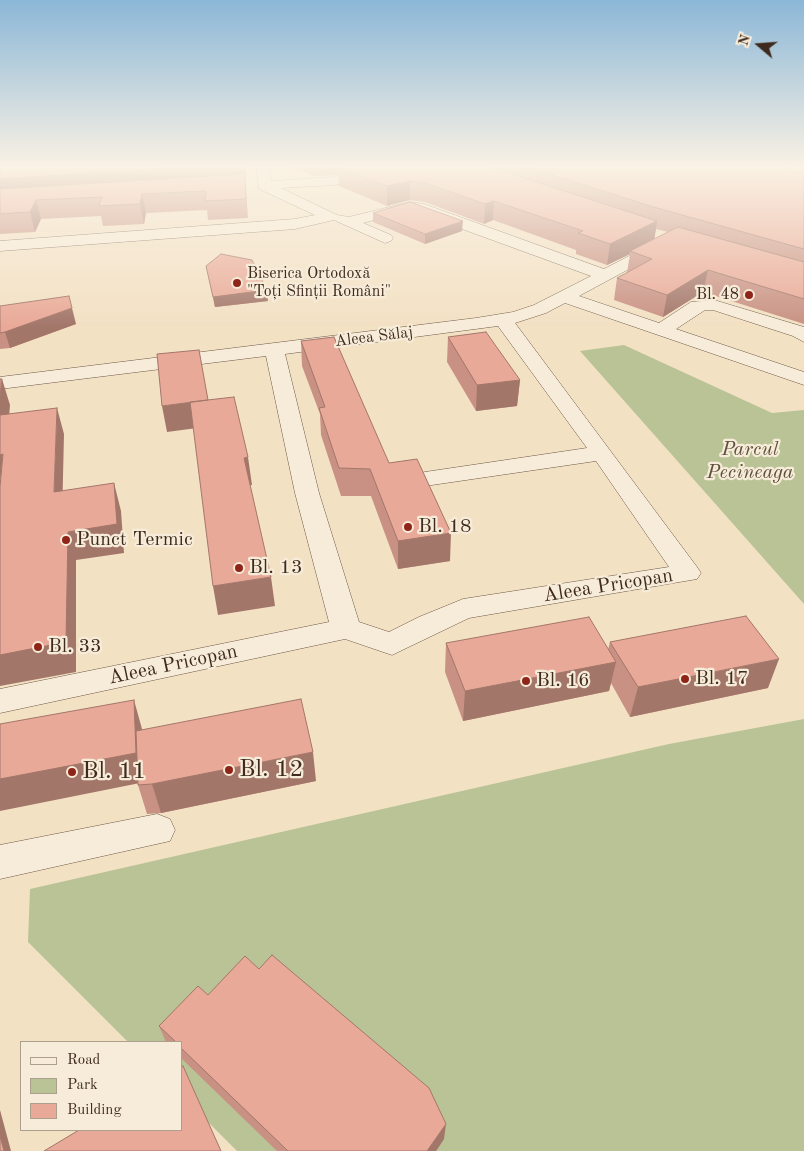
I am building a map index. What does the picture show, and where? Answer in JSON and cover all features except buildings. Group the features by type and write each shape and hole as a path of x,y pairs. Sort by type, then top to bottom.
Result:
{"street":[{"path":"0,246 295,224 314,220"},
{"path":"341,220 384,238"},
{"path":"348,222 357,220"},
{"path":"454,220 605,275"},
{"name":"Aleea Sălaj","path":"0,383 274,350 502,319 540,309 671,241"},
{"path":"565,297 804,380"},
{"path":"661,330 698,306 714,305 800,332 804,338 769,367"},
{"name":"Aleea Pricopan","path":"0,701 346,630 392,644 429,624 463,609 687,573 602,453 502,319"},
{"path":"274,350 307,493 346,630"},
{"path":"424,479 602,453"},
{"path":"0,862 157,830"}],"green space":[{"name":"Parcul Pecineaga","path":"624,345 772,413 804,410 804,604 580,351"},
{"path":"804,719 804,1151 237,1151 182,1096 182,1041 127,1041 28,942 30,889 669,744"}],"place":[{"name":"Biserica Ortodoxă \"Toți Sfinții Români\"","path":"237,283"},
{"name":"Bl. 48","path":"749,295"},
{"name":"Bl. 18","path":"408,527"},
{"name":"Punct Termic","path":"66,540"},
{"name":"Bl. 13","path":"239,568"},
{"name":"Bl. 33","path":"38,647"},
{"name":"Bl. 17","path":"685,679"},
{"name":"Bl. 16","path":"526,681"},
{"name":"Bl. 12","path":"229,770"},
{"name":"Bl. 11","path":"72,772"}]}
